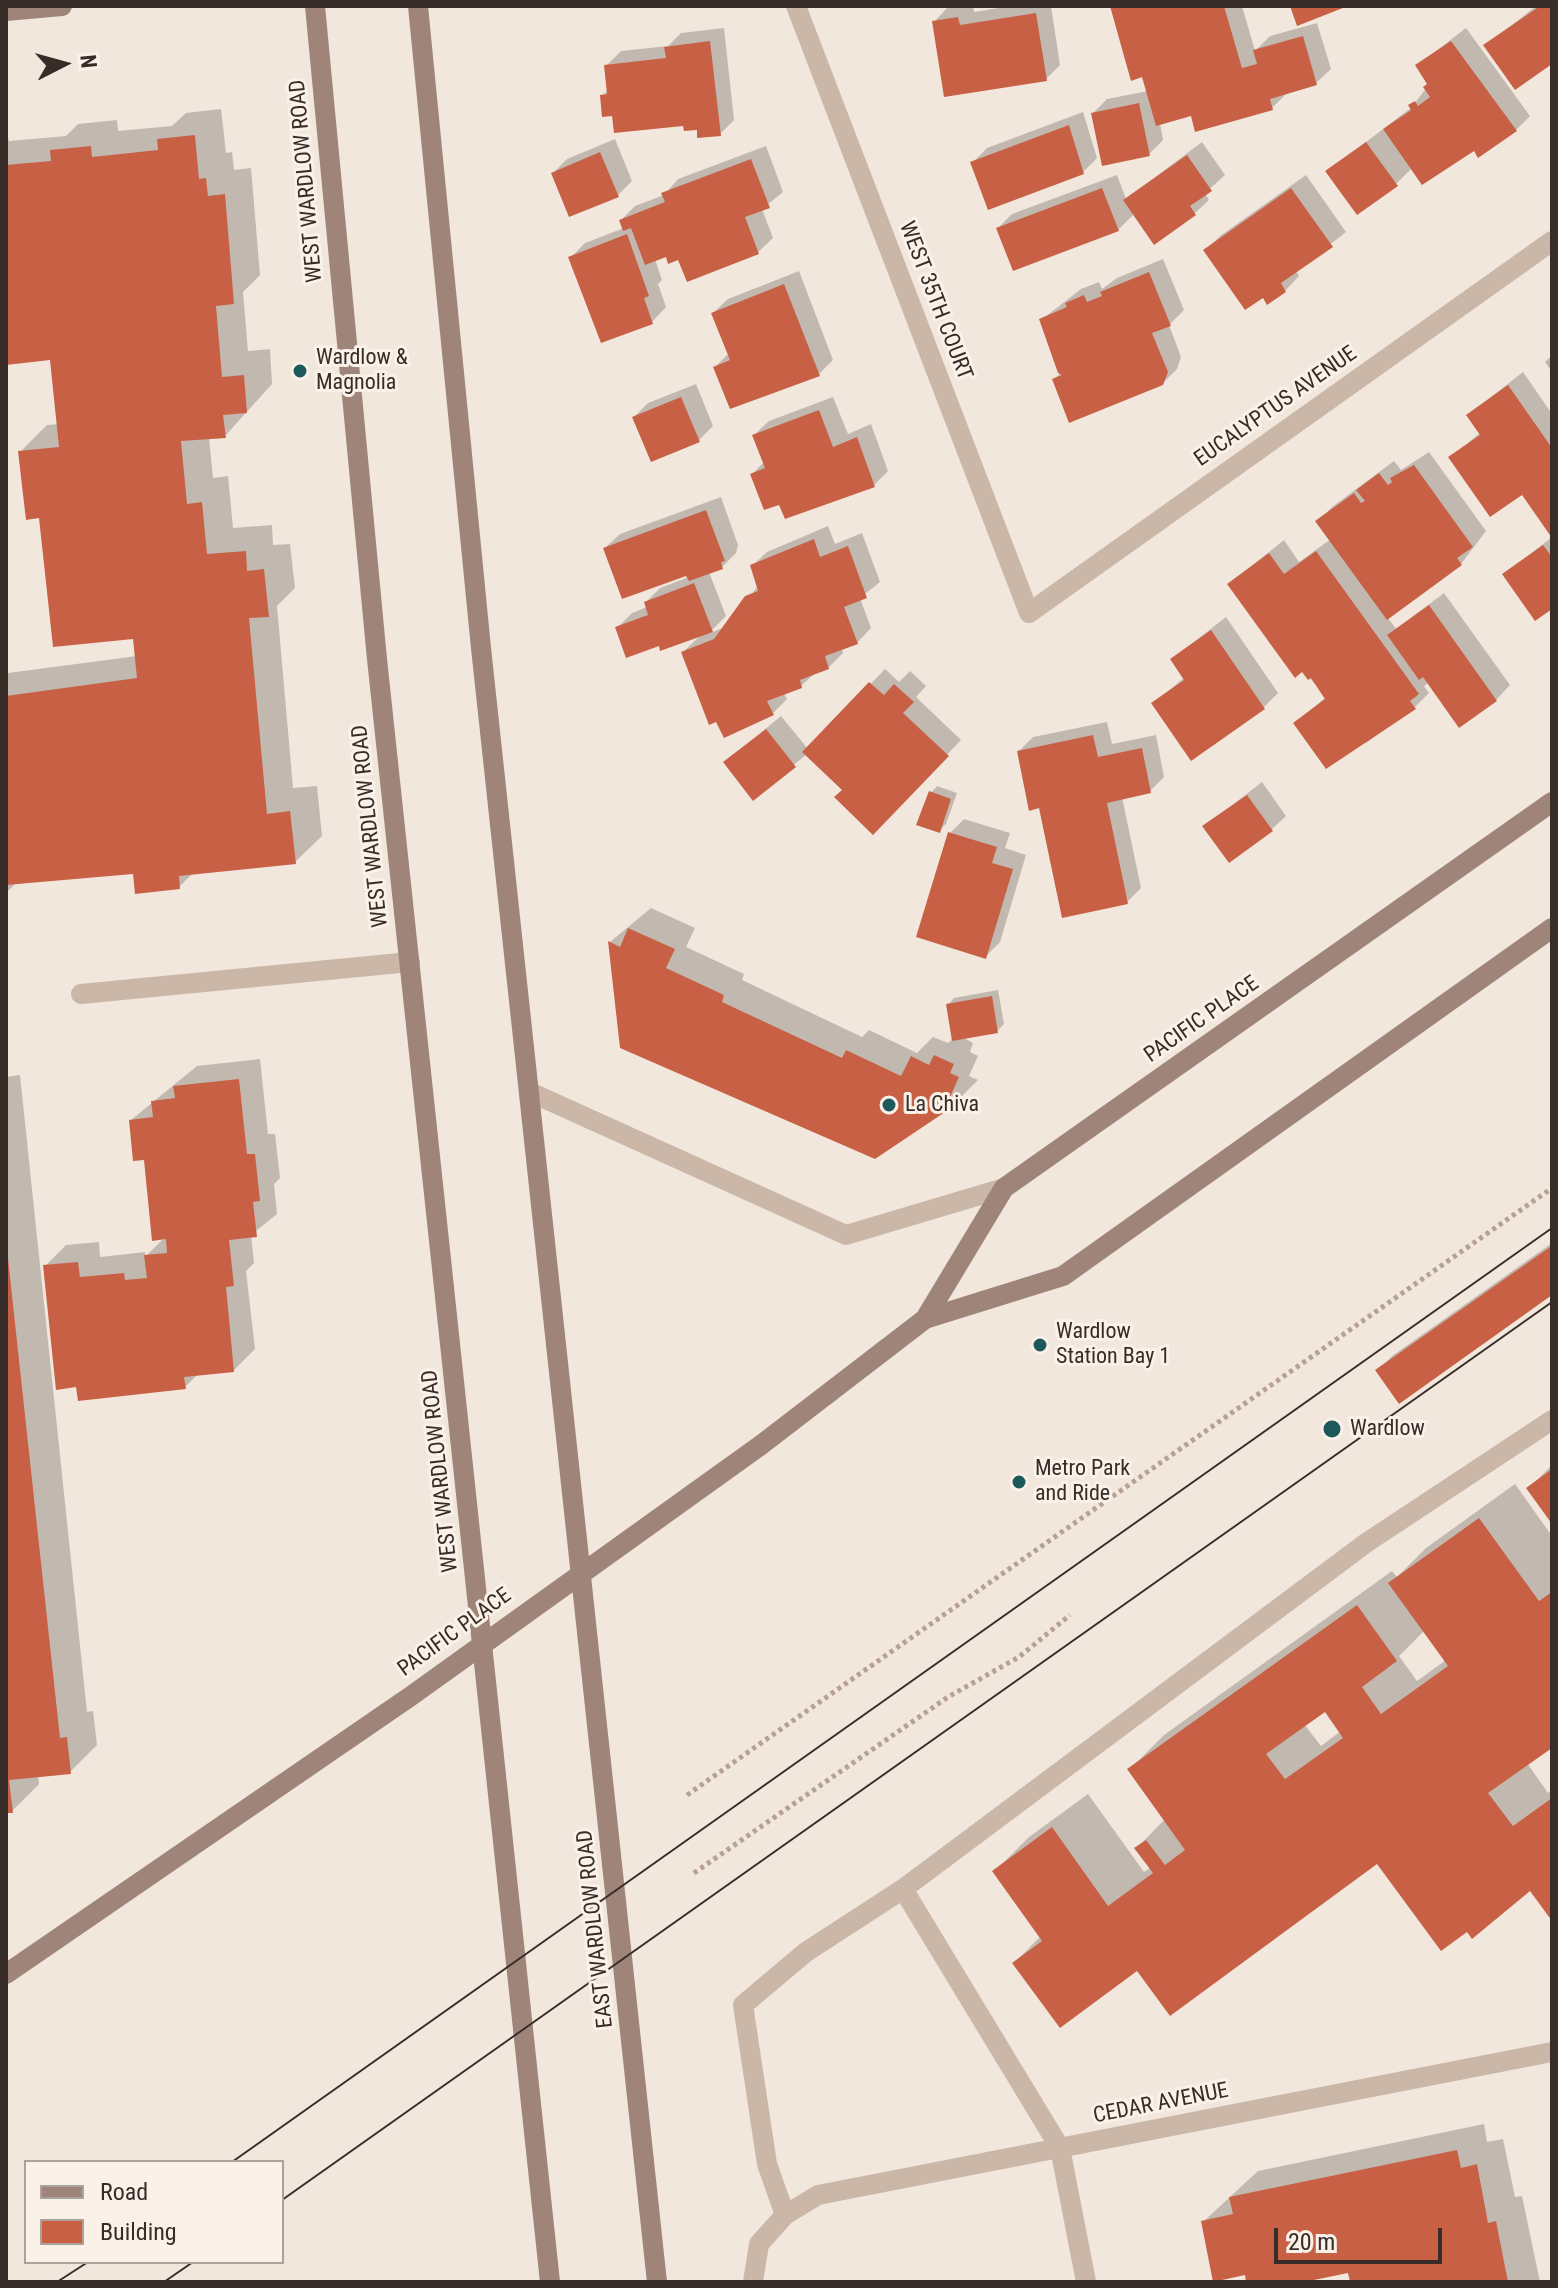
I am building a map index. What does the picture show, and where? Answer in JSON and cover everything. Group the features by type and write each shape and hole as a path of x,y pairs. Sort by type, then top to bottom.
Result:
{"main road":[{"path":"6,11 62,6"},
{"name":"WEST WARDLOW ROAD","path":"315,6 410,962 484,1641"},
{"path":"418,6 481,648 581,1572"},
{"name":"PACIFIC PLACE","path":"925,1319 1004,1188 1552,802"},
{"name":"PACIFIC PLACE","path":"6,1974 411,1696 761,1445 925,1319 1063,1276 1552,928"},
{"name":"EAST WARDLOW ROAD","path":"581,1572 657,2282"},
{"path":"484,1641 550,2282"}],"street":[{"name":"WEST 35TH COURT","path":"796,6 1029,613"},
{"name":"EUCALYPTUS AVENUE","path":"1029,613 1552,241"},
{"path":"81,994 410,962"},
{"path":"530,1092 846,1235 1004,1188"},
{"path":"785,2215 767,2164 743,2005 806,1952 903,1889 1366,1543 1552,1420"},
{"path":"903,1889 1060,2148 1086,2282"},
{"name":"CEDAR AVENUE","path":"753,2282 759,2244 785,2215 818,2195 1552,2052"}],"path":[{"path":"687,1795 1552,1188"},
{"path":"694,1873 948,1697 1019,1657 1070,1615"}],"building":[{"path":"1110,6 1224,6 1242,68 1257,64 1253,50 1303,36 1317,85 1270,99 1273,110 1195,132 1191,116 1156,126 1142,77 1131,81"},
{"path":"1290,6 1348,6 1297,26"},
{"path":"1540,6 1552,6 1552,64 1515,90 1483,45"},
{"path":"1036,13 1047,81 944,97 932,21 958,17 960,25"},
{"path":"710,41 721,136 697,138 697,130 684,131 683,126 614,133 612,116 602,117 600,95 607,94 604,65 666,58 664,47"},
{"path":"1451,41 1517,131 1478,158 1474,151 1422,185 1383,129 1411,110 1408,105 1415,101 1418,106 1430,97 1423,87 1427,84 1415,65"},
{"path":"1139,103 1150,156 1102,166 1091,113"},
{"path":"1069,125 1084,174 988,210 970,162"},
{"path":"195,135 199,179 206,178 208,196 225,194 234,304 216,306 222,377 244,375 247,413 223,415 226,438 181,441 187,504 202,502 207,554 246,551 247,571 264,569 269,617 249,618 267,814 290,811 296,864 179,876 180,889 135,894 133,874 6,885 6,696 137,678 133,639 53,647 39,518 26,520 18,451 59,447 50,360 6,365 6,165 51,161 50,150 91,146 92,157 158,150 157,139"},
{"path":"1366,142 1398,186 1357,215 1325,171"},
{"path":"600,152 619,197 569,217 551,173"},
{"path":"1187,155 1212,191 1190,206 1196,215 1154,245 1123,200"},
{"path":"751,159 770,208 745,217 759,254 687,282 678,260 668,264 666,257 645,265 631,228 623,231 619,220 665,202 661,193"},
{"path":"1102,188 1119,231 1013,271 996,228"},
{"path":"1291,188 1333,247 1281,283 1286,292 1267,305 1263,298 1245,310 1203,250"},
{"path":"627,234 649,296 644,298 653,324 601,343 568,257"},
{"path":"1149,272 1171,326 1152,333 1168,372 1163,385 1069,423 1052,379 1062,375 1058,373 1039,319 1067,307 1065,303 1084,295 1087,302 1102,296 1100,292"},
{"path":"784,284 820,376 730,409 713,367 730,360 711,313"},
{"path":"1508,385 1552,448 1552,538 1522,495 1490,517 1448,457 1480,435 1466,415"},
{"path":"681,397 700,442 651,462 632,417"},
{"path":"819,410 833,447 857,437 875,487 785,519 779,505 764,510 750,474 765,468 752,435"},
{"path":"1414,465 1473,547 1457,558 1462,565 1387,620 1315,521 1354,493 1361,503 1365,501 1356,490 1379,473 1388,485 1392,482 1390,478"},
{"path":"706,510 725,561 721,562 723,569 689,581 686,576 622,599 603,548"},
{"path":"814,539 820,557 848,546 867,598 844,607 858,644 825,656 829,669 800,680 802,688 767,701 774,715 724,738 716,722 709,725 681,652 714,639 745,596 758,591 750,565"},
{"path":"1543,545 1552,557 1552,609 1535,621 1502,574"},
{"path":"1316,551 1419,694 1410,701 1416,709 1326,769 1293,723 1325,699 1311,678 1308,680 1302,672 1295,678 1227,584 1269,553 1284,574"},
{"path":"694,583 713,632 660,651 659,646 626,658 615,627 648,615 644,602"},
{"path":"1429,605 1497,701 1459,728 1423,677 1419,680 1387,635"},
{"path":"1211,630 1265,709 1191,761 1151,703 1184,680 1170,659"},
{"path":"869,682 884,695 894,684 914,702 903,713 949,756 873,835 834,797 842,790 802,752"},
{"path":"766,729 796,767 753,801 723,762"},
{"path":"1093,735 1098,757 1142,748 1151,793 1107,803 1128,904 1062,918 1039,808 1029,811 1017,751"},
{"path":"929,791 951,799 940,833 916,825"},
{"path":"1247,795 1273,831 1229,863 1202,826"},
{"path":"948,832 997,847 992,863 1013,869 986,959 916,937"},
{"path":"628,928 675,949 666,968 724,995 722,1002 842,1058 846,1050 901,1076 911,1056 929,1065 934,1055 954,1064 950,1073 959,1077 950,1097 960,1102 875,1159 620,1048 608,941 620,947"},
{"path":"992,996 998,1033 952,1041 946,1004"},
{"path":"239,1079 247,1154 255,1154 260,1201 253,1202 257,1237 229,1240 234,1286 226,1287 234,1372 184,1377 186,1389 78,1401 76,1387 56,1390 43,1265 78,1262 80,1277 124,1273 125,1280 147,1278 144,1255 167,1253 166,1239 152,1241 144,1160 133,1161 129,1120 153,1117 151,1101 175,1098 173,1086"},
{"path":"6,1240 60,1738 67,1737 71,1774 9,1780 13,1813 6,1813"},
{"path":"1550,1247 1552,1295 1399,1404 1375,1370"},
{"path":"1552,1469 1552,1524 1526,1488"},
{"path":"1479,1518 1539,1601 1552,1592 1552,1748 1488,1793 1513,1826 1552,1798 1552,1921 1530,1891 1472,1939 1467,1932 1441,1951 1377,1864 1170,2016 1137,1971 1060,2028 1012,1963 1042,1941 992,1871 1052,1827 1108,1906 1153,1873 1134,1848 1146,1840 1165,1865 1185,1850 1127,1769 1357,1605 1397,1661 1362,1687 1381,1714 1448,1666 1388,1583","holes":["1325,1712 1343,1738 1285,1779 1266,1754"]},
{"path":"1457,2150 1461,2168 1477,2164 1488,2223 1496,2221 1508,2282 1350,2282 1348,2273 1304,2282 1246,2282 1245,2275 1213,2282 1201,2221 1233,2214 1229,2197"}],"tram line":[{"path":"235,2160 1552,1228"},
{"path":"284,2199 1552,1302"},
{"path":"57,2282 85,2264"},
{"path":"164,2282 190,2264"}],"place":[{"name":"Wardlow & Magnolia","path":"300,371"},
{"name":"La Chiva","path":"889,1105"},
{"name":"Wardlow Station Bay 1","path":"1040,1345"},
{"name":"Wardlow","path":"1332,1429"},
{"name":"Metro Park and Ride","path":"1019,1482"}]}
